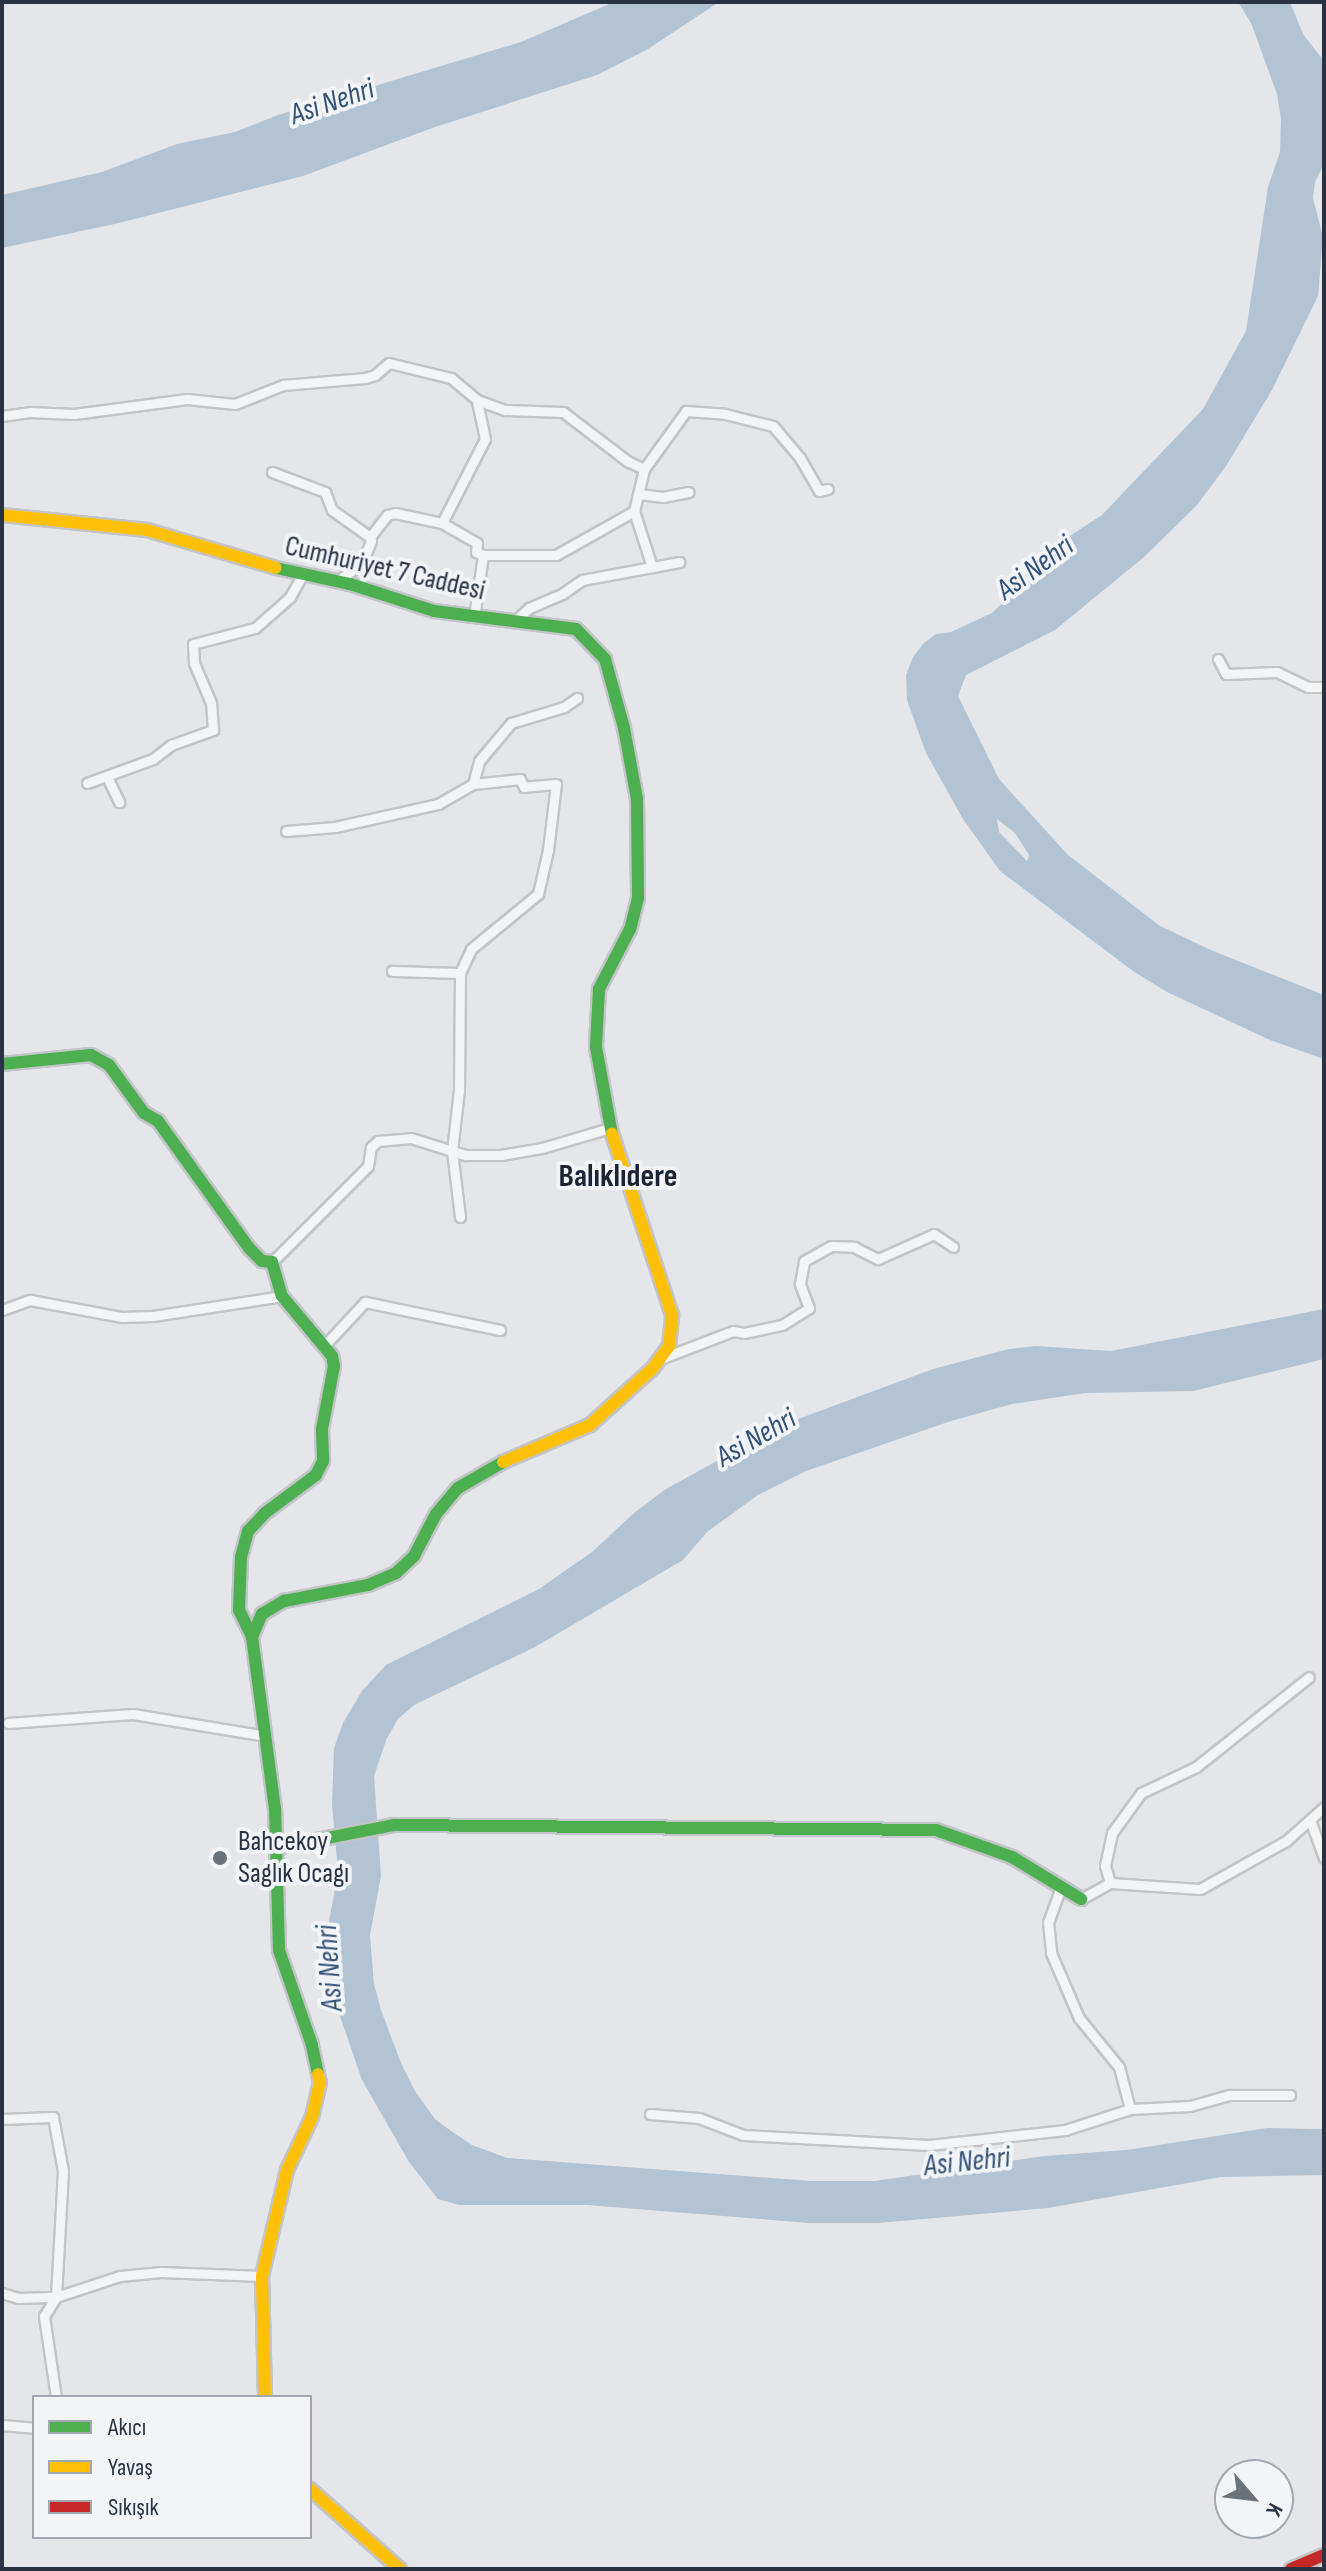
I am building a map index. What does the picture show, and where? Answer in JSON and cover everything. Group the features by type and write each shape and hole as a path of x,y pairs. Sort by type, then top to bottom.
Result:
{"main road":[{"name":"Cumhuriyet 7 Caddesi","path":"2,515 147,530 434,611 576,629 605,659 633,770 637,799 638,898 630,929 599,989 600,1076 610,1128 672,1315 672,1336 660,1359 590,1425 494,1466 458,1488 436,1514 414,1556 396,1573 368,1585 284,1601 262,1614 252,1637"},
{"path":"2,1064 91,1055 109,1065 144,1113 158,1121 209,1188 249,1248 262,1261 272,1262 282,1296 332,1356 334,1366 322,1429 323,1461 316,1475 265,1513 248,1531 241,1557 239,1610 252,1637 266,1736 276,1848 276,1932 286,1976 312,2045 320,2083 312,2117 287,2170 262,2276 265,2395"},
{"path":"276,1848 394,1825 936,1830 1012,1857 1081,1899"},
{"path":"312,2491 400,2569"},
{"path":"1291,2569 1324,2555"}],"street":[{"path":"2,416 30,412 74,414 187,399 235,404 283,385 365,378 375,375 389,363 451,378 477,400 505,410 563,412 627,461 644,469"},
{"path":"442,523 485,439 477,400"},
{"path":"652,567 634,511 644,469 686,411 705,411 773,426 800,458 819,491 828,489"},
{"path":"272,472 325,492 332,510 370,537"},
{"path":"639,494 663,497 689,492"},
{"path":"336,582 362,563 370,537 387,515 395,513 442,523 477,543 476,552 483,555 556,555 634,511"},
{"path":"474,617 483,555"},
{"path":"516,620 529,608 562,594 582,580 679,562"},
{"path":"87,783 153,759 171,745 213,730 211,703 194,663 193,644 255,628 290,597 302,575"},
{"path":"1218,659 1226,674 1277,672 1308,687 1324,687"},
{"path":"473,784 479,761 511,723 564,707 577,698"},
{"path":"107,777 119,802"},
{"path":"286,831 335,827 412,812 438,804 473,784 520,779 524,787 556,784 548,850 538,894 471,949 460,973 459,1090 452,1151 460,1217"},
{"path":"392,971 460,973"},
{"path":"272,1262 368,1166 371,1147 378,1141 411,1138 465,1155 524,1153 610,1128"},
{"path":"660,1359 733,1331 744,1333 782,1325 809,1308 800,1284 804,1261 831,1246 854,1247 878,1259 934,1234 953,1247"},
{"path":"2,1310 30,1300 122,1317 153,1316 282,1296"},
{"path":"323,1347 365,1302 500,1330"},
{"path":"1110,1883 1106,1851 1128,1806 1157,1783 1196,1767 1309,1677"},
{"path":"8,1723 133,1714 266,1736"},
{"path":"1081,1899 1110,1883 1200,1889 1286,1841 1324,1807"},
{"path":"1310,1820 1324,1858"},
{"path":"1061,1887 1048,1922 1051,1953 1079,2018 1119,2067 1130,2109"},
{"path":"650,2114 699,2118 743,2135 929,2145 1065,2130 1130,2109 1190,2106 1241,2094 1290,2095"},
{"path":"2,2119 53,2117 63,2171 56,2297 44,2316 56,2395"},
{"path":"2,2293 18,2298 56,2297 120,2276 161,2272 262,2276"},
{"path":"2,2425 32,2428"}],"water":[{"name":"Asi Nehri","path":"614,2 719,2 648,49 597,75 435,127 303,176 119,223 2,248 2,195 102,172 177,144 235,132 278,115 521,42"},
{"name":"Asi Nehri","path":"1238,2 1290,2 1303,34 1324,61 1324,164 1315,182 1313,198 1323,237 1318,296 1272,390 1226,466 1197,505 1144,557 1055,630 966,675 958,696 999,779 1068,855 1160,926 1213,951 1324,995 1324,1059 1270,1040 1167,992 1133,971 1000,871 963,819 926,753 907,700 906,675 913,657 924,643 936,634 951,632 992,613 1015,591 1039,556 1102,515 1203,409 1246,331 1268,187 1280,152 1281,119 1277,94 1251,23","holes":["997,819 1015,833 1029,855 1027,861 999,832"]},
{"name":"Asi Nehri","path":"1324,1309 1324,1359 1193,1391 1085,1393 1012,1404 951,1421 806,1471 758,1495 707,1532 683,1560 535,1647 414,1705 398,1719 386,1740 374,1776 381,1876 370,1935 374,1984 381,2010 415,2091 435,2119 451,2131 472,2145 507,2158 811,2181 875,2181 1044,2156 1127,2150 1267,2128 1324,2129 1324,2175 1221,2177 1048,2208 878,2223 809,2223 587,2205 459,2205 438,2199 409,2162 362,2080 332,1993 327,1932 338,1872 332,1804 334,1748 343,1723 362,1691 386,1665 539,1589 592,1552 634,1513 666,1489 782,1425 933,1369 1009,1349 1036,1346 1111,1351"}],"traffic: fast":[{"path":"276,568 350,584 434,611 576,629 605,659 624,728 637,799 638,898 630,929 599,989 596,1047 612,1134"},
{"path":"2,1064 91,1055 109,1065 144,1113 158,1121 249,1248 262,1261 272,1262 282,1296 332,1356 334,1366 322,1429 323,1461 316,1475 265,1513 248,1531 241,1557 239,1610 252,1637"},
{"path":"318,2074 312,2045 279,1950 275,1809 252,1637 262,1614 284,1601 368,1585 396,1573 414,1556 436,1514 458,1488 503,1462"},
{"path":"276,1848 394,1825 936,1830 1012,1857 1081,1899"}],"traffic: slow":[{"path":"2,515 147,530 276,568"},
{"path":"503,1462 590,1425 653,1368 669,1346 672,1315 612,1134"},
{"path":"265,2395 262,2276 287,2170 312,2117 320,2083 318,2074"},
{"path":"312,2491 400,2569"}],"traffic: jam":[{"path":"1291,2569 1324,2555"}],"place":[{"name":"Bahcekoy Saglık Ocagı","path":"220,1858"}],"district":[{"name":"Balıklıdere","path":"618,1177"}]}
